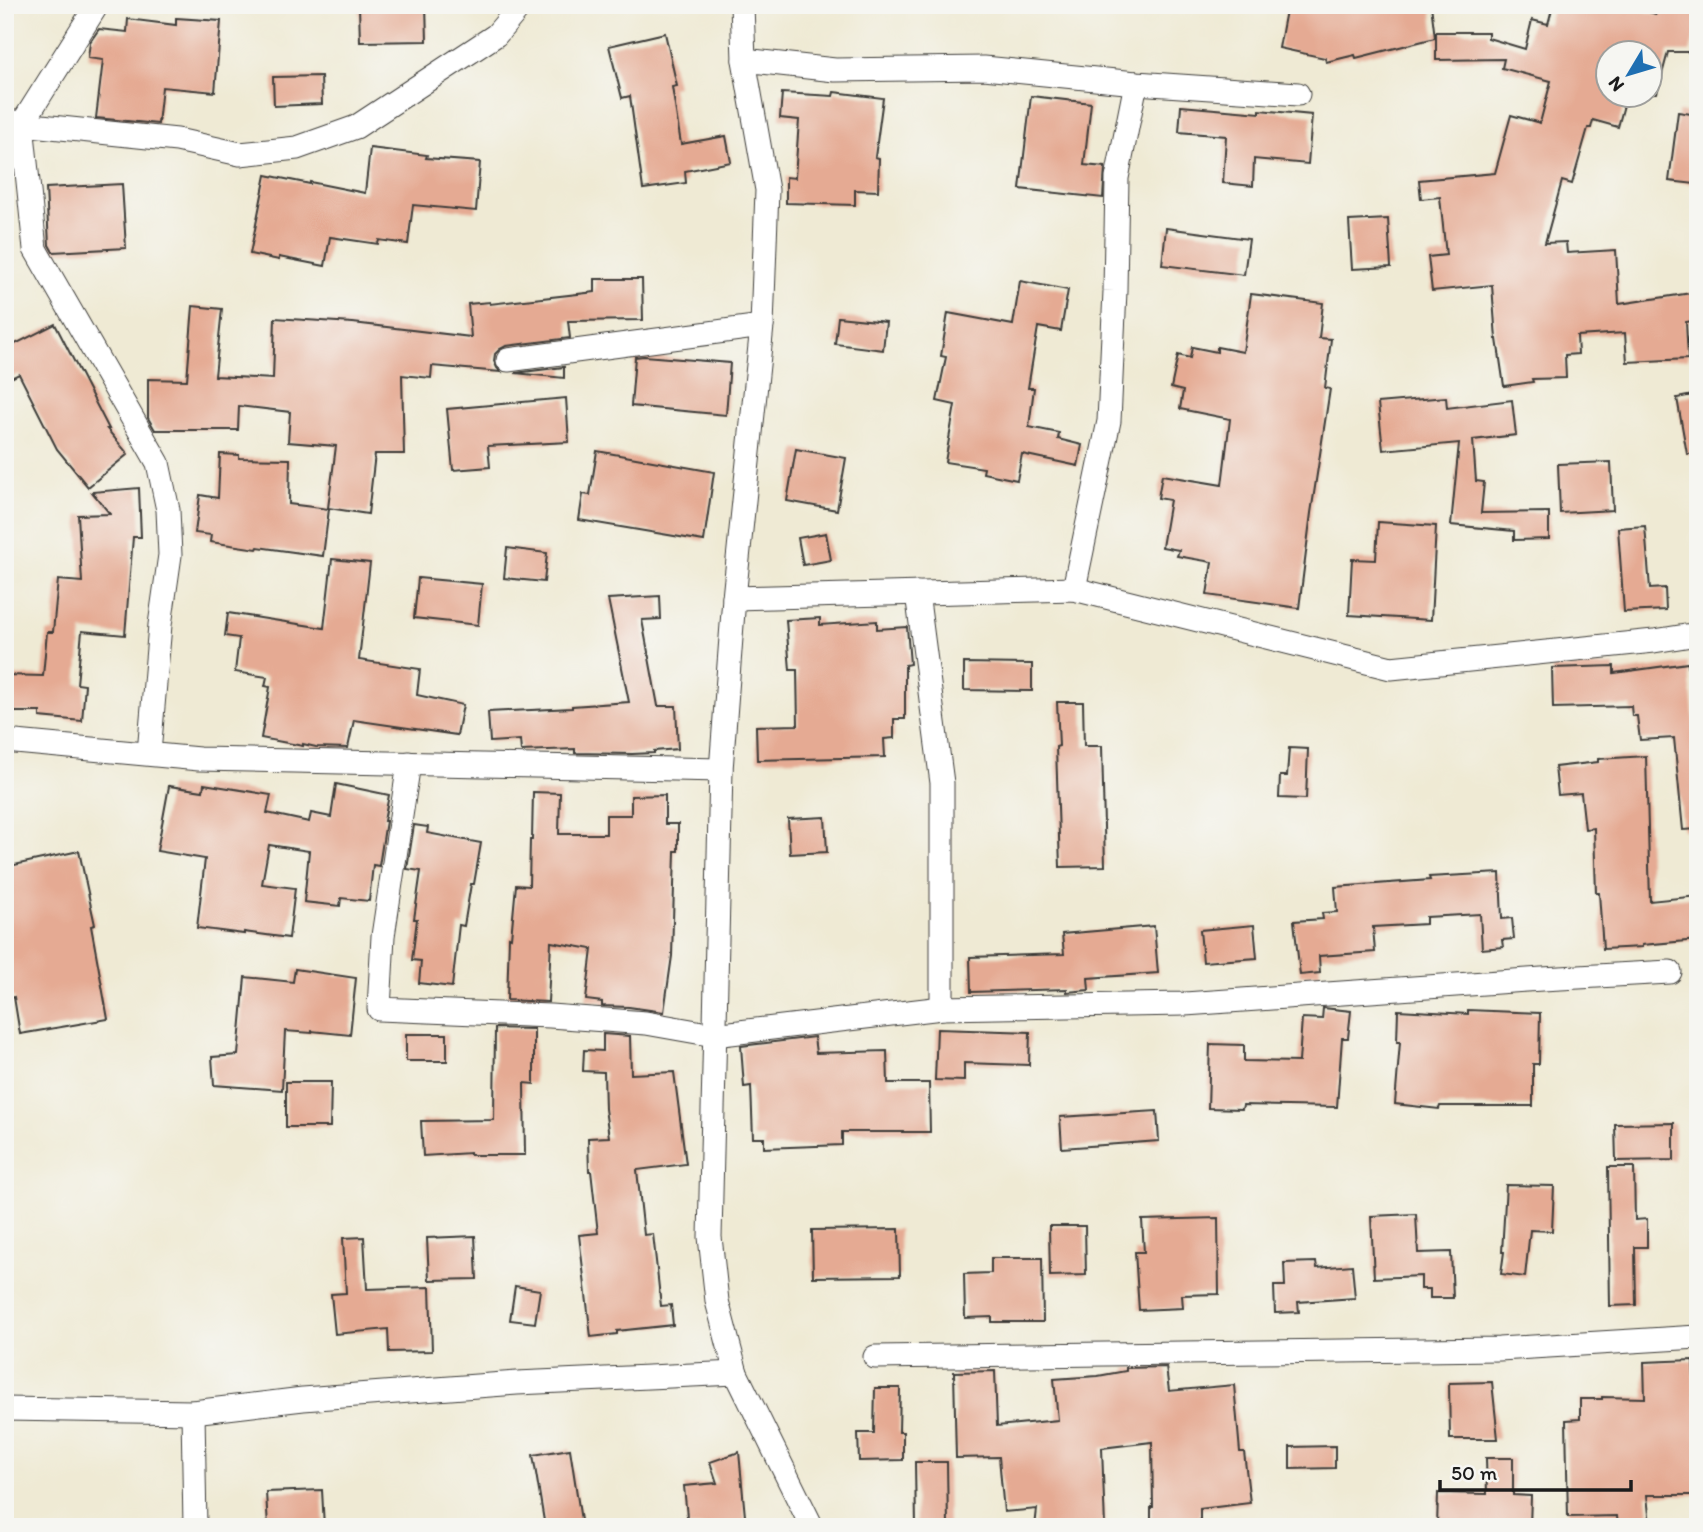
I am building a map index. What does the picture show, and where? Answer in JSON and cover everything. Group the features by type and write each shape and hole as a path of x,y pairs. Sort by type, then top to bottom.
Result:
{"street":[{"path":"97,5 14,122 35,249 158,463 168,510 170,555 160,625 149,753"},
{"path":"14,122 177,140 240,154 297,148 356,127 496,35 518,9 518,5"},
{"path":"742,5 744,60 767,190 762,326 734,597 721,770 710,1237 717,1301 736,1373 812,1527"},
{"path":"744,60 835,70 984,68 1136,83 1298,94"},
{"path":"1074,589 1109,421 1117,178 1136,83"},
{"path":"508,360 762,326"},
{"path":"734,597 1074,589 1391,668 1654,641 1698,634"},
{"path":"917,593 942,783 942,1008"},
{"path":"5,741 199,759 721,770"},
{"path":"409,763 383,936 379,1009 498,1013 646,1023 714,1035 942,1008 1185,1003 1670,972"},
{"path":"875,1357 1499,1349 1698,1337"},
{"path":"5,1409 193,1412 303,1399 517,1383 736,1373"},
{"path":"193,1412 195,1527"}],"building":[{"path":"359,5 426,5 427,41 360,42"},
{"path":"1287,5 1431,5 1435,38 1356,58 1355,55 1326,62 1325,58 1279,48"},
{"path":"1553,5 1623,5 1656,14 1658,5 1698,5 1698,24 1690,52 1668,52 1664,67 1664,38 1594,38 1594,108 1623,108 1618,127 1593,120 1591,128 1588,128 1572,184 1562,181 1545,243 1566,242 1567,253 1616,250 1619,304 1698,292 1698,320 1686,322 1688,359 1627,362 1625,333 1577,336 1578,354 1565,355 1566,378 1532,379 1533,382 1504,386 1496,339 1492,285 1432,291 1428,257 1446,255 1440,197 1421,199 1419,180 1495,173 1511,115 1540,123 1551,81 1502,68 1504,59 1436,60 1436,32 1488,32 1488,38 1525,49 1532,20 1548,24"},
{"path":"176,18 221,21 215,92 162,87 158,124 96,118 103,60 88,58 90,42 99,29 127,32 128,19 176,25"},
{"path":"665,33 677,86 672,87 681,144 726,136 731,162 685,171 686,183 643,189 630,96 622,98 609,46"},
{"path":"321,76 322,104 274,106 273,77"},
{"path":"834,92 883,98 875,157 879,158 878,191 855,190 855,205 786,203 786,177 795,178 799,120 780,118 782,93 833,96"},
{"path":"1031,96 1091,103 1084,165 1105,167 1103,198 1020,189"},
{"path":"1181,106 1312,115 1308,164 1254,159 1253,186 1223,183 1226,136 1179,132"},
{"path":"1678,112 1698,115 1698,166 1695,184 1669,181"},
{"path":"370,148 427,155 426,158 480,162 476,211 413,205 408,244 379,240 378,244 330,237 325,266 250,254 266,175 365,193"},
{"path":"122,184 126,248 53,252 49,245 46,188"},
{"path":"1388,219 1391,267 1352,269 1349,221"},
{"path":"1166,228 1249,239 1244,275 1162,265"},
{"path":"595,279 642,279 643,320 568,321 570,338 500,349 495,354 494,361 501,372 432,366 431,378 402,375 404,454 375,454 368,514 328,508 336,446 288,442 290,412 239,406 238,430 155,430 148,418 148,379 187,380 193,306 222,309 215,376 273,379 275,318 353,323 471,337 468,304 595,292"},
{"path":"1020,281 1068,290 1061,331 1038,327 1028,388 1034,388 1029,427 1059,433 1058,439 1082,445 1078,466 1022,454 1017,480 983,473 984,468 945,462 955,405 937,401 946,357 941,356 948,313 1013,325"},
{"path":"1251,294 1323,303 1319,338 1331,339 1325,388 1330,389 1299,608 1207,595 1212,562 1177,556 1179,550 1162,547 1170,500 1158,498 1162,475 1222,485 1230,419 1180,409 1183,391 1171,388 1178,355 1190,358 1192,347 1217,352 1217,347 1243,352"},
{"path":"838,317 886,322 883,350 835,344"},
{"path":"55,324 107,429 128,454 88,487 57,449 19,374 5,381 5,349"},
{"path":"635,357 730,363 726,415 631,406"},
{"path":"564,367 564,378 515,373"},
{"path":"1698,394 1698,453 1687,454 1677,398"},
{"path":"1446,397 1447,408 1512,400 1516,435 1473,440 1476,481 1484,482 1481,513 1549,512 1549,539 1514,540 1514,531 1451,525 1459,443 1383,450 1378,403"},
{"path":"566,398 569,442 488,446 490,467 453,470 447,409"},
{"path":"796,449 846,458 837,510 787,501"},
{"path":"597,451 714,472 704,541 579,520 583,494 590,495"},
{"path":"220,454 239,455 239,458 290,459 289,504 329,509 323,556 210,542 211,535 195,533 200,495 218,498"},
{"path":"1611,462 1613,510 1560,513 1558,464"},
{"path":"139,488 141,537 133,537 125,635 82,631 77,684 85,685 82,721 40,717 40,712 5,712 5,675 43,676 47,632 53,632 58,580 82,582 78,515 110,514 92,492"},
{"path":"1378,522 1436,526 1431,620 1349,615 1352,559 1376,560"},
{"path":"1645,526 1650,589 1665,588 1666,610 1624,612 1618,528"},
{"path":"826,533 831,560 803,565 798,538"},
{"path":"507,548 547,553 544,582 504,578"},
{"path":"332,559 370,563 359,660 420,669 417,695 463,705 457,735 354,720 348,748 303,746 261,738 270,687 265,686 267,677 235,672 239,638 225,636 228,613 324,628"},
{"path":"418,578 482,584 478,625 414,618"},
{"path":"660,596 661,619 642,620 658,706 676,706 678,749 632,754 575,753 575,749 521,751 520,740 490,742 488,712 629,702 608,599"},
{"path":"820,618 820,625 877,621 877,629 907,627 910,664 905,665 905,719 894,719 894,738 884,739 885,757 757,760 756,726 798,725 797,670 790,670 786,620"},
{"path":"964,663 1032,664 1032,691 964,690"},
{"path":"1688,663 1698,758 1698,829 1683,830 1674,738 1640,740 1637,716 1632,716 1631,706 1553,708 1552,668 1614,666 1614,673"},
{"path":"1057,702 1083,702 1084,746 1102,746 1105,866 1060,867"},
{"path":"1289,748 1308,749 1306,799 1279,798 1280,776 1287,776"},
{"path":"1646,756 1650,901 1698,896 1698,940 1603,949 1599,893 1596,893 1594,828 1585,829 1581,793 1558,795 1555,767 1598,762 1598,759"},
{"path":"204,784 271,795 267,813 309,822 311,813 331,817 336,784 389,795 379,866 373,865 369,901 341,898 340,906 304,902 309,851 269,845 262,884 295,888 289,938 197,928 205,859 157,851 169,786 203,791"},
{"path":"533,792 560,793 559,834 606,834 606,815 631,815 631,796 665,795 665,824 678,824 678,851 675,851 672,956 664,1012 602,1006 602,1002 586,1000 592,949 551,942 548,1002 507,1000 509,937 511,938 516,885 529,886"},
{"path":"825,817 827,852 790,854 788,819"},
{"path":"414,825 428,827 427,833 481,843 464,926 459,925 452,987 419,983 421,961 412,960 417,919 414,919 421,871 407,869"},
{"path":"79,851 95,925 91,926 108,1019 20,1034 14,997 5,999 5,867"},
{"path":"1500,873 1502,919 1512,918 1514,939 1502,940 1503,947 1482,949 1480,914 1426,917 1426,924 1373,927 1375,952 1319,956 1320,973 1300,975 1294,921 1323,919 1322,913 1337,912 1335,887"},
{"path":"1254,925 1257,958 1203,962 1200,930"},
{"path":"1154,926 1158,973 1088,978 1089,990 971,992 970,957 1064,954 1062,934"},
{"path":"295,969 356,978 350,1035 285,1031 282,1090 214,1085 212,1057 238,1055 245,977 293,982"},
{"path":"1323,1008 1351,1011 1348,1038 1342,1038 1337,1107 1243,1105 1242,1109 1208,1108 1210,1044 1244,1045 1244,1061 1299,1062 1302,1018 1322,1019"},
{"path":"1398,1010 1468,1014 1468,1010 1540,1013 1539,1064 1533,1064 1533,1106 1440,1106 1439,1109 1395,1104 1400,1042 1397,1042"},
{"path":"495,1028 534,1029 534,1084 524,1083 525,1155 470,1153 423,1156 421,1121 494,1120"},
{"path":"937,1029 1030,1032 1029,1065 964,1063 964,1081 935,1080"},
{"path":"406,1034 447,1034 447,1061 406,1061"},
{"path":"603,1034 630,1036 631,1074 674,1072 686,1164 637,1170 644,1235 653,1234 661,1306 671,1305 673,1325 617,1331 617,1334 591,1337 579,1235 598,1233 589,1171 588,1138 609,1137 604,1072 583,1071 584,1050 603,1051"},
{"path":"814,1037 816,1053 887,1051 888,1083 929,1083 930,1132 842,1132 842,1145 764,1148 764,1138 753,1138 751,1086 744,1087 741,1046"},
{"path":"286,1082 331,1082 330,1127 286,1127"},
{"path":"1157,1111 1159,1141 1062,1148 1060,1117"},
{"path":"1674,1123 1674,1160 1616,1161 1615,1124"},
{"path":"1608,1167 1634,1167 1635,1220 1647,1219 1647,1247 1635,1247 1636,1305 1610,1306"},
{"path":"1506,1185 1554,1186 1552,1231 1530,1230 1525,1277 1501,1274"},
{"path":"1416,1214 1418,1253 1451,1252 1453,1298 1430,1298 1430,1289 1421,1289 1421,1276 1374,1278 1371,1216"},
{"path":"1218,1218 1219,1294 1182,1295 1183,1308 1139,1310 1135,1252 1144,1252 1142,1220"},
{"path":"1049,1226 1085,1226 1086,1275 1050,1276"},
{"path":"899,1229 900,1276 813,1277 812,1230"},
{"path":"475,1236 477,1279 429,1280 427,1238"},
{"path":"364,1237 367,1289 430,1287 432,1351 389,1352 388,1329 335,1334 331,1294 346,1293 343,1238"},
{"path":"991,1258 1042,1258 1043,1322 992,1322 992,1317 965,1318 964,1274 991,1273"},
{"path":"1316,1262 1317,1268 1352,1265 1355,1298 1298,1302 1299,1312 1275,1313 1274,1286 1285,1286 1284,1263"},
{"path":"515,1286 540,1290 535,1323 510,1320"},
{"path":"1693,1360 1695,1399 1698,1399 1698,1495 1647,1495 1650,1525 1618,1527 1617,1516 1568,1517 1566,1420 1580,1419 1580,1399 1645,1398 1644,1362"},
{"path":"1166,1367 1169,1391 1234,1385 1240,1452 1244,1452 1250,1503 1200,1509 1200,1527 1151,1527 1152,1442 1102,1448 1105,1527 1035,1527 1037,1509 1004,1512 999,1457 956,1458 954,1372 995,1371 997,1426 1058,1420 1054,1379 1098,1376 1126,1371 1126,1368"},
{"path":"1492,1382 1498,1439 1450,1439 1449,1383"},
{"path":"875,1388 900,1388 899,1432 903,1432 903,1460 859,1461 858,1433 874,1433"},
{"path":"1335,1446 1335,1468 1290,1469 1290,1447"},
{"path":"570,1449 582,1527 545,1527 533,1455"},
{"path":"739,1452 746,1527 688,1527 684,1486 717,1483 710,1462"},
{"path":"1486,1458 1513,1458 1513,1495 1531,1496 1530,1527 1437,1527 1438,1493 1487,1494"},
{"path":"915,1462 947,1462 948,1527 916,1527"},
{"path":"322,1490 324,1527 268,1527 266,1492"}]}
